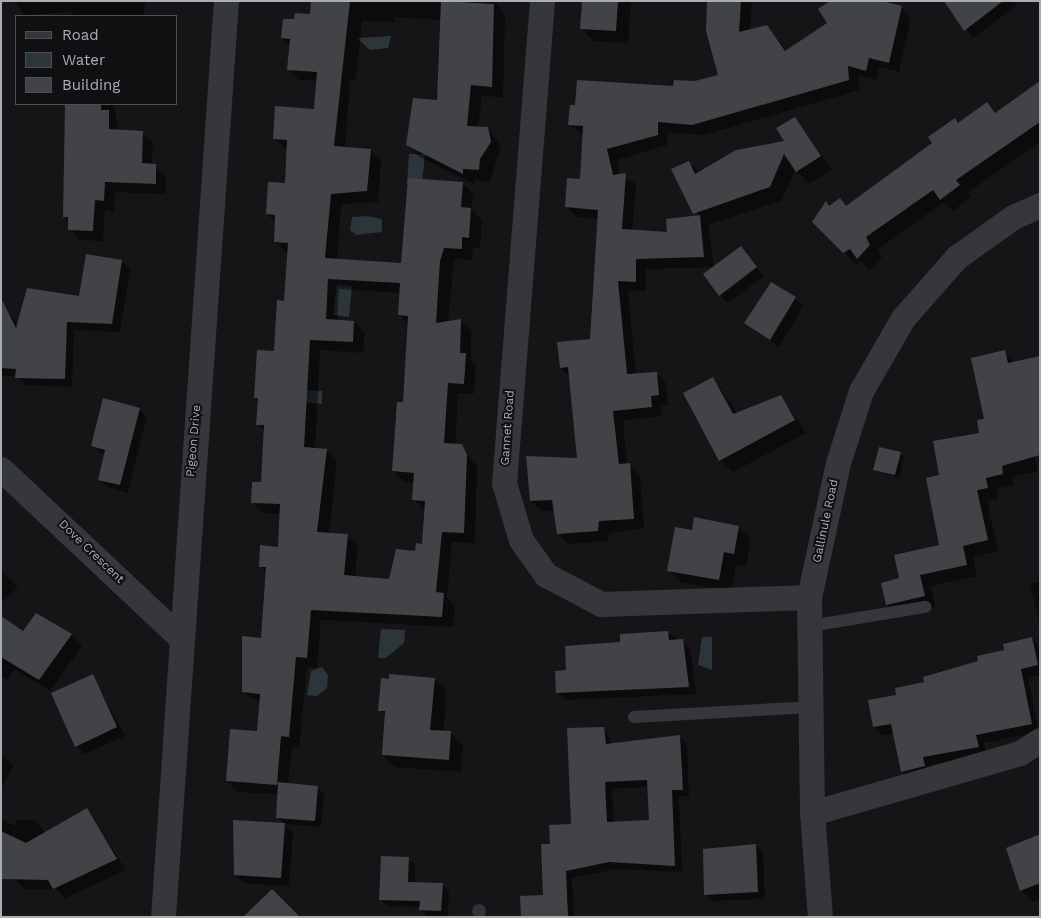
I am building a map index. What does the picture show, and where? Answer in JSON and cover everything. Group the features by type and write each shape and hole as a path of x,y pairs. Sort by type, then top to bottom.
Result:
{"street":[{"name":"Pigeon Drive","path":"163,917 163,881 179,636 226,1"},
{"name":"Gannet Road","path":"542,1 504,484 521,540 546,575 601,604 809,598"},
{"name":"Gallinule Road","path":"820,917 812,813 809,598 838,463 861,391 903,318 957,258 1013,217 1040,205"},
{"name":"Dove Crescent","path":"1,468 179,636"},
{"path":"812,813 1020,753 1040,740"},
{"name":"Pigeon Drive","path":"148,917 163,881"}],"lane":[{"path":"810,626 925,607"},
{"path":"634,717 811,707"}],"water":[{"path":"391,36 388,48 370,50 357,38"},
{"path":"409,154 425,154 422,184 407,184"},
{"path":"367,216 382,219 382,232 356,235 350,230 352,217"},
{"path":"337,285 352,286 349,317 333,315"},
{"path":"296,390 322,391 322,404 301,402"},
{"path":"381,629 405,630 404,643 386,658 378,658"},
{"path":"702,637 712,637 712,670 698,665"},
{"path":"322,667 328,675 327,688 317,696 307,695 311,671"},
{"path":"476,904 482,904 486,911 482,918 476,918 472,914 472,908"}],"building":[{"path":"311,1 350,1 334,146 371,149 367,191 331,194 325,258 401,263 408,178 463,182 461,207 471,208 469,238 462,237 462,249 444,248 440,261 436,323 461,319 460,353 466,353 464,384 448,383 444,443 462,444 467,455 464,533 442,532 436,592 444,593 442,617 311,610 307,658 296,657 289,737 281,736 277,785 226,781 230,729 257,731 260,694 242,692 242,636 261,638 266,567 259,567 260,545 278,547 280,504 251,503 252,482 261,482 264,425 256,425 258,398 254,398 257,350 274,351 277,300 284,301 288,243 274,242 275,215 266,214 268,182 285,183 287,140 273,139 275,106 314,109 317,72 287,70 290,39 281,38 283,19 294,19 295,13 310,14","holes":["328,279 400,283 398,315 408,316 403,402 397,402 392,471 414,473 412,500 425,501 422,544 416,543 415,551 396,549 389,579 344,575 348,534 317,532 327,449 304,447 310,340 353,342 354,321 326,319"]},
{"path":"441,1 494,4 492,87 471,85 467,126 488,127 491,142 480,159 479,170 463,169 463,174 406,145 413,98 437,100"},
{"path":"582,1 618,1 616,31 580,29"},
{"path":"707,1 741,1 739,32 767,25 785,51 827,23 818,9 830,1 882,1 902,6 889,63 869,58 866,71 848,66 849,80 692,125 658,122 658,135 607,149 613,175 626,173 622,229 667,232 666,219 700,215 704,257 636,259 636,282 618,281 627,374 657,372 659,395 651,396 652,407 613,411 619,464 630,463 634,519 599,521 598,531 557,534 552,500 530,501 526,456 577,458 568,367 560,368 557,342 590,339 598,210 565,207 567,178 580,179 583,126 568,125 570,105 575,105 577,80 673,86 674,80 695,81 718,75 706,31"},
{"path":"944,1 1003,1 964,31"},
{"path":"1040,81 1040,122 956,180 960,185 940,200 933,190 866,237 870,245 857,259 850,249 843,253 812,222 826,201 829,206 840,198 846,206 932,143 928,137 955,118 958,123 987,102 995,113"},
{"path":"65,105 101,105 101,110 109,110 109,129 143,131 142,163 156,164 156,184 105,182 104,201 95,200 93,231 68,230 68,217 63,217"},
{"path":"795,117 821,156 796,172 784,154 770,187 693,214 671,169 689,161 695,174 736,150 784,141 776,128"},
{"path":"741,246 757,267 719,296 703,274"},
{"path":"86,254 122,260 112,324 67,322 65,379 15,378 16,369 1,368 1,298 16,328 27,288 79,296"},
{"path":"771,282 796,297 770,340 744,323"},
{"path":"1005,350 1008,363 1040,356 1040,455 1002,466 1003,474 986,478 988,488 977,490 988,540 963,546 967,565 920,575 925,596 886,605 881,583 899,578 894,555 939,545 926,478 939,475 933,441 979,433 977,420 984,419 971,358"},
{"path":"713,377 733,414 781,395 795,420 719,461 683,393"},
{"path":"103,398 140,408 120,485 98,480 105,450 91,446"},
{"path":"879,447 901,452 895,475 873,470"},
{"path":"694,517 739,526 734,554 724,552 719,580 667,571 675,527 692,530"},
{"path":"36,613 72,634 39,680 1,657 1,616 23,631"},
{"path":"668,631 669,640 683,639 689,687 556,693 555,671 566,670 565,646 620,642 620,634"},
{"path":"1032,637 1038,665 1021,669 1032,724 976,735 979,747 923,757 925,766 901,772 891,724 873,727 868,700 896,695 895,688 924,682 923,677 978,661 977,656 1004,650 1003,644"},
{"path":"93,674 117,727 75,747 51,693"},
{"path":"389,674 435,678 430,730 451,731 449,760 382,755 385,711 378,711 381,678 389,679"},
{"path":"604,727 606,744 680,735 683,790 672,790 675,866 609,862 566,871 568,917 521,917 520,896 543,895 541,844 550,844 549,825 571,824 567,728","holes":["647,780 649,820 607,822 605,782"]},
{"path":"278,782 318,786 315,821 276,818"},
{"path":"87,808 117,859 53,889 48,880 1,879 1,831 26,843"},
{"path":"233,820 285,823 281,878 234,875"},
{"path":"1040,834 1040,883 1020,891 1006,848"},
{"path":"756,844 758,892 704,895 703,849"},
{"path":"381,856 409,857 408,882 443,883 441,911 419,910 420,901 379,900"},
{"path":"272,889 300,917 243,917"}]}
